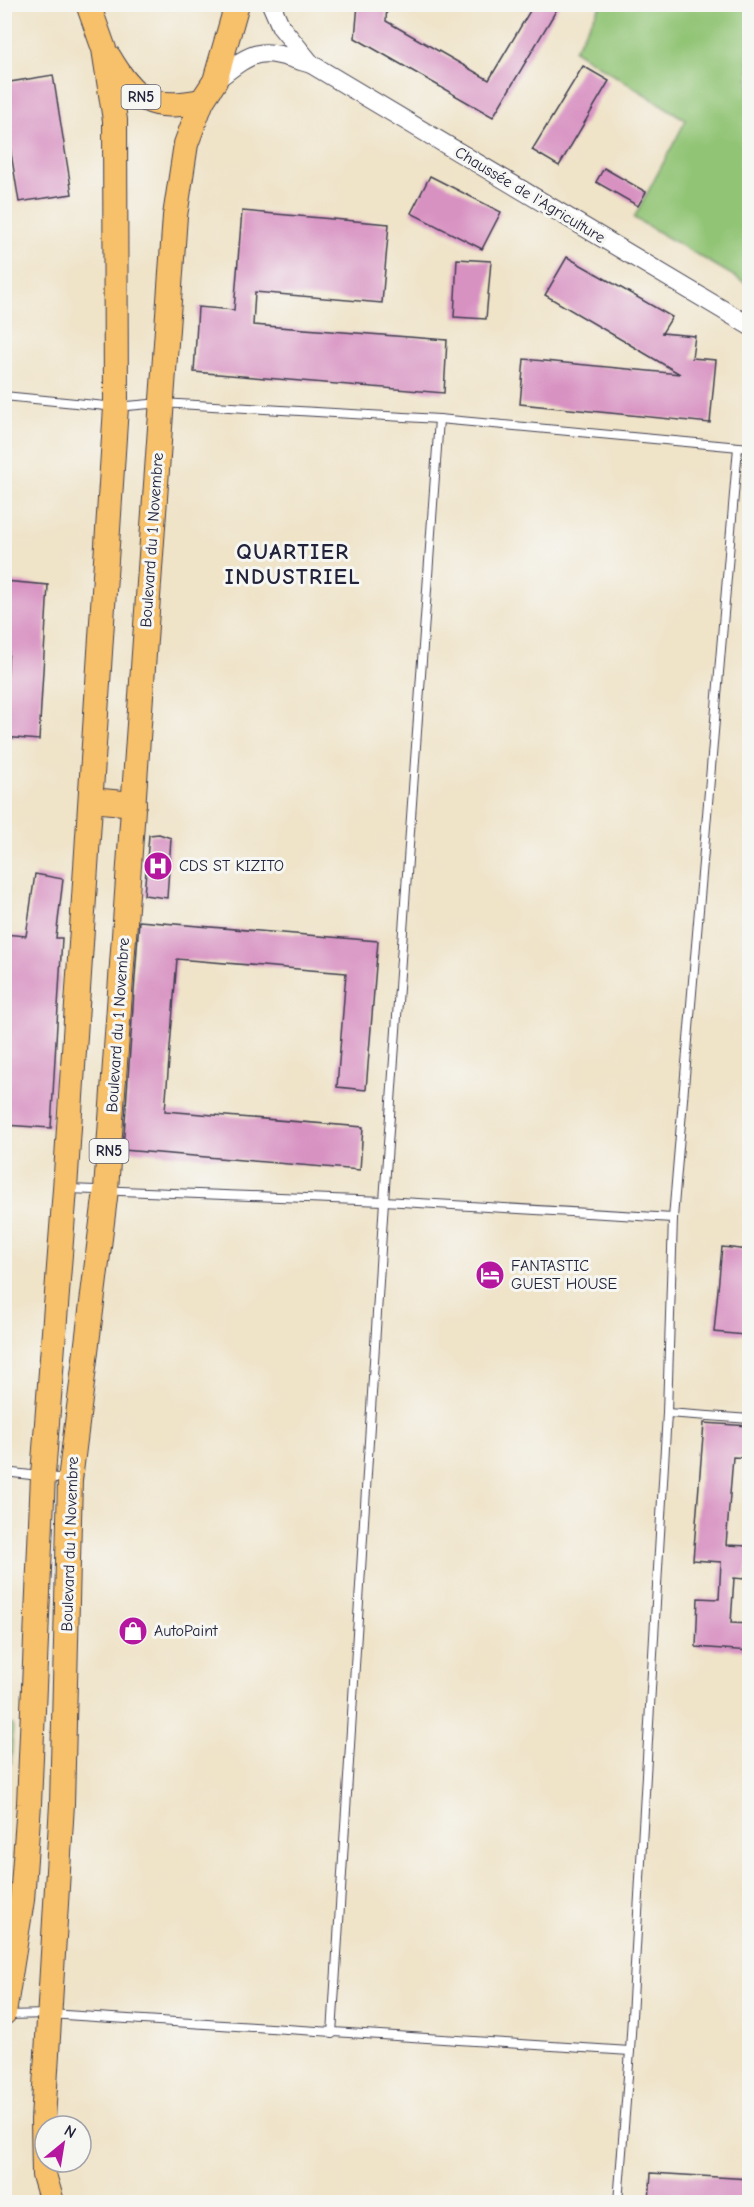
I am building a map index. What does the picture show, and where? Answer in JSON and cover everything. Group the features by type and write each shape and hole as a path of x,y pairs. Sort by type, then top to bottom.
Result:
{"main road":[{"name":"Boulevard du 1 Novembre","path":"88,4 104,49 125,85 138,95 154,103 178,106 208,91"},
{"name":"Boulevard du 1 Novembre","path":"52,2202 44,2175 43,2120 62,1804 70,1480 106,1190 161,403 180,175 186,144 208,91 237,4"},
{"name":"Boulevard du 1 Novembre","path":"4,2014 22,1900 29,1804 43,1475 65,1189 116,407 115,120 104,49"},
{"path":"91,800 134,804"},
{"path":"29,1804 62,1804"}],"street":[{"name":"Chaussée de l'Agriculture","path":"271,4 281,27 311,64"},
{"name":"Chaussée de l'Agriculture","path":"208,91 246,57 262,51 311,64 750,326"}],"lane":[{"path":"4,396 116,407 161,403 439,419 750,447"},
{"path":"332,2034 384,1201 439,419"},
{"path":"618,2202 630,2051 667,1413 673,1218 738,447"},
{"path":"65,1189 384,1201 673,1218"},
{"path":"667,1413 750,1419"},
{"path":"4,1472 70,1480"},
{"path":"4,2014 49,2014 332,2034 630,2051"}],"green space":[{"path":"601,5 749,5 749,285 634,218 686,120 574,50"},
{"path":"5,1725 13,1725 11,1763 5,1763"}],"building":[{"path":"358,4 387,4 386,21 489,80 534,4 560,4 493,117 355,38"},
{"path":"583,66 609,81 559,166 532,150"},
{"path":"53,75 72,194 19,202 4,110 4,83"},
{"path":"604,168 646,192 638,206 596,182"},
{"path":"430,176 501,212 482,249 411,213"},
{"path":"242,211 389,224 382,303 255,292 253,325 447,340 444,393 194,372 198,307 234,310"},
{"path":"567,257 672,317 662,333 695,336 692,358 716,360 710,423 520,404 524,359 680,374 545,295"},
{"path":"457,259 491,261 486,319 454,317"},
{"path":"4,581 48,585 39,740 4,737 9,645 5,645 8,617 4,616"},
{"name":"CDS ST KIZITO","path":"159,834 171,838 167,898 144,895 149,835"},
{"path":"35,874 63,879 56,938 62,938 51,1128 4,1125 4,934 26,936"},
{"path":"139,921 378,941 366,1090 337,1087 346,973 177,959 165,1111 363,1127 360,1170 123,1150"},
{"path":"722,1247 750,1250 744,1335 714,1332"},
{"path":"704,1423 750,1426 750,1458 733,1457 726,1545 750,1546 745,1579 734,1578 731,1623 750,1624 750,1651 696,1647 698,1598 719,1599 721,1562 693,1560"},
{"path":"651,2173 750,2179 750,2202 649,2202"}],"place":[{"name":"CDS ST KIZITO","path":"158,866"},
{"name":"FANTASTIC GUEST HOUSE","path":"490,1275"},
{"name":"AutoPaint","path":"133,1631"}],"district":[{"name":"QUARTIER INDUSTRIEL","path":"293,564"}]}
